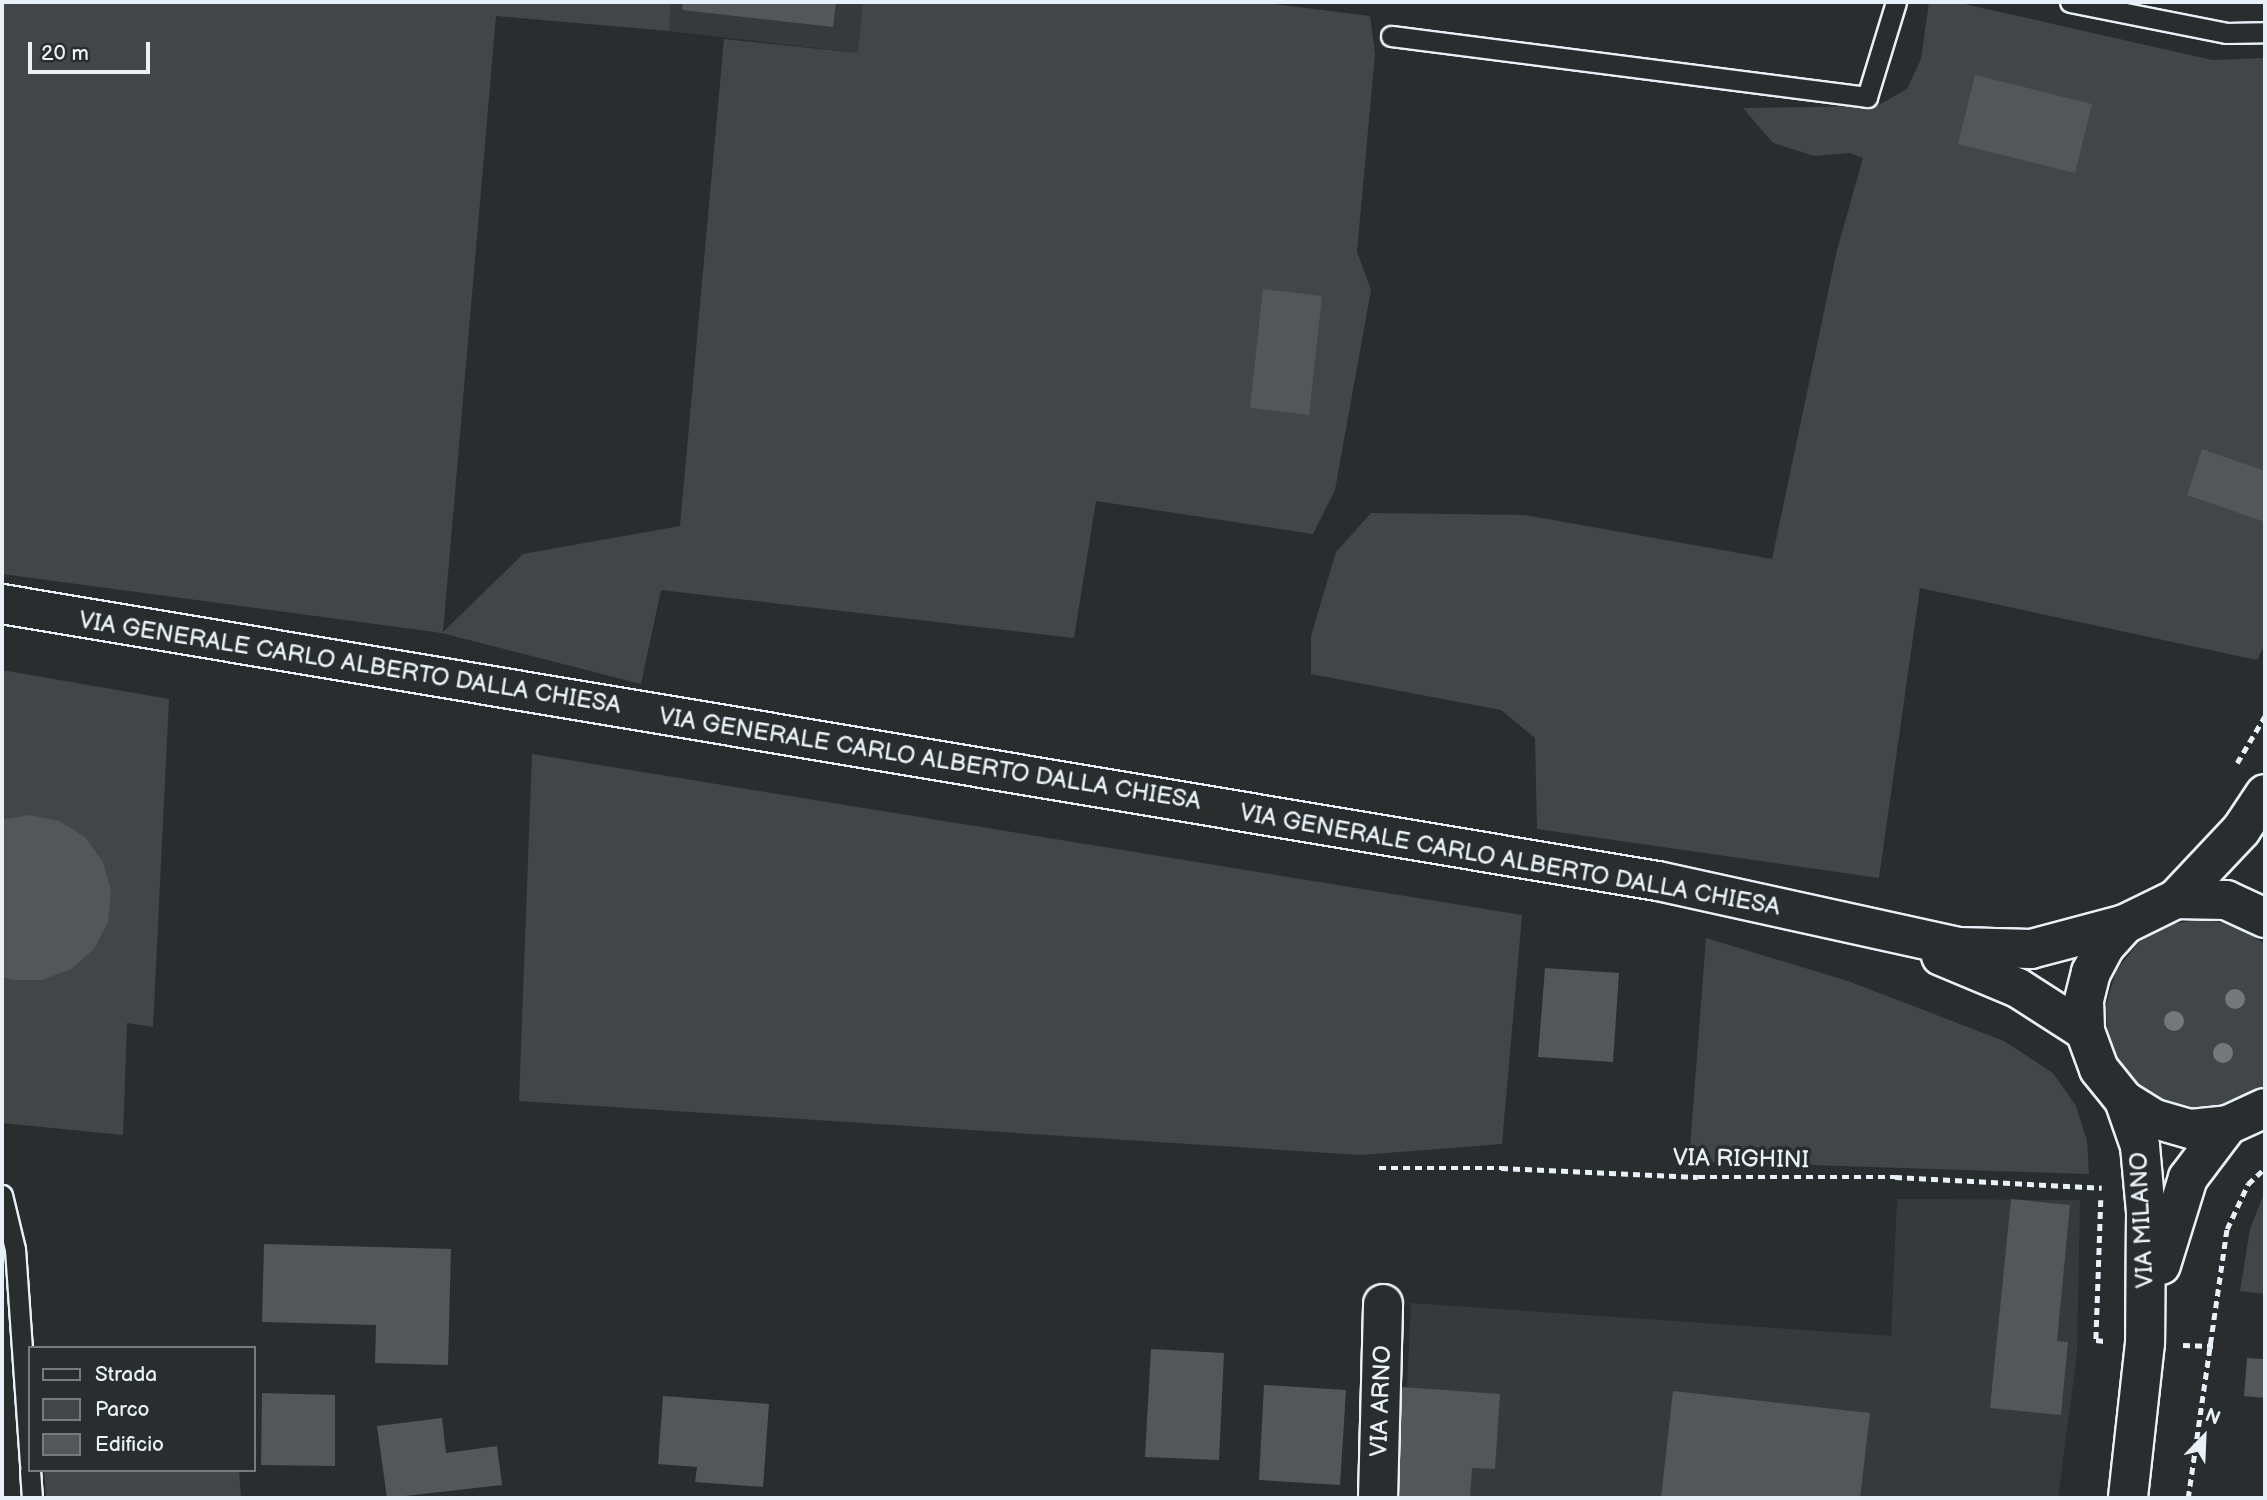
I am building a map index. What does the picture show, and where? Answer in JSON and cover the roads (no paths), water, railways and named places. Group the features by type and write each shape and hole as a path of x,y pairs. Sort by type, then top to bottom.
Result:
{"street":[{"name":"VIA GENERALE CARLO ALBERTO DALLA CHIESA","path":"2,604 1644,878 1959,947 2031,949 2125,924"},
{"path":"2265,794 2241,830 2176,899 2125,924 2105,946 2091,972 2084,1001 2085,1031 2099,1069 2124,1100 2155,1119 2191,1129 2228,1125 2265,1108"},
{"path":"2265,824 2265,847"},
{"path":"2176,899 2226,900 2265,918"},
{"name":"VIA GENERALE CARLO ALBERTO DALLA CHIESA","path":"1857,925 2018,988 2085,1031"},
{"name":"VIA MILANO","path":"2124,1100 2140,1146 2146,1212 2145,1343"},
{"name":"VIA MILANO","path":"2128,1498 2145,1343 2169,1227 2188,1178 2228,1125"},
{"name":"VIA ARNO","path":"1378,1498 1384,1304"}],"lane":[{"path":"1391,37 1867,97 1896,2"},
{"path":"2070,2 2226,33 2265,32"},
{"path":"2,1195 15,1249 28,1435"},
{"path":"30,1472 32,1498"}]}
